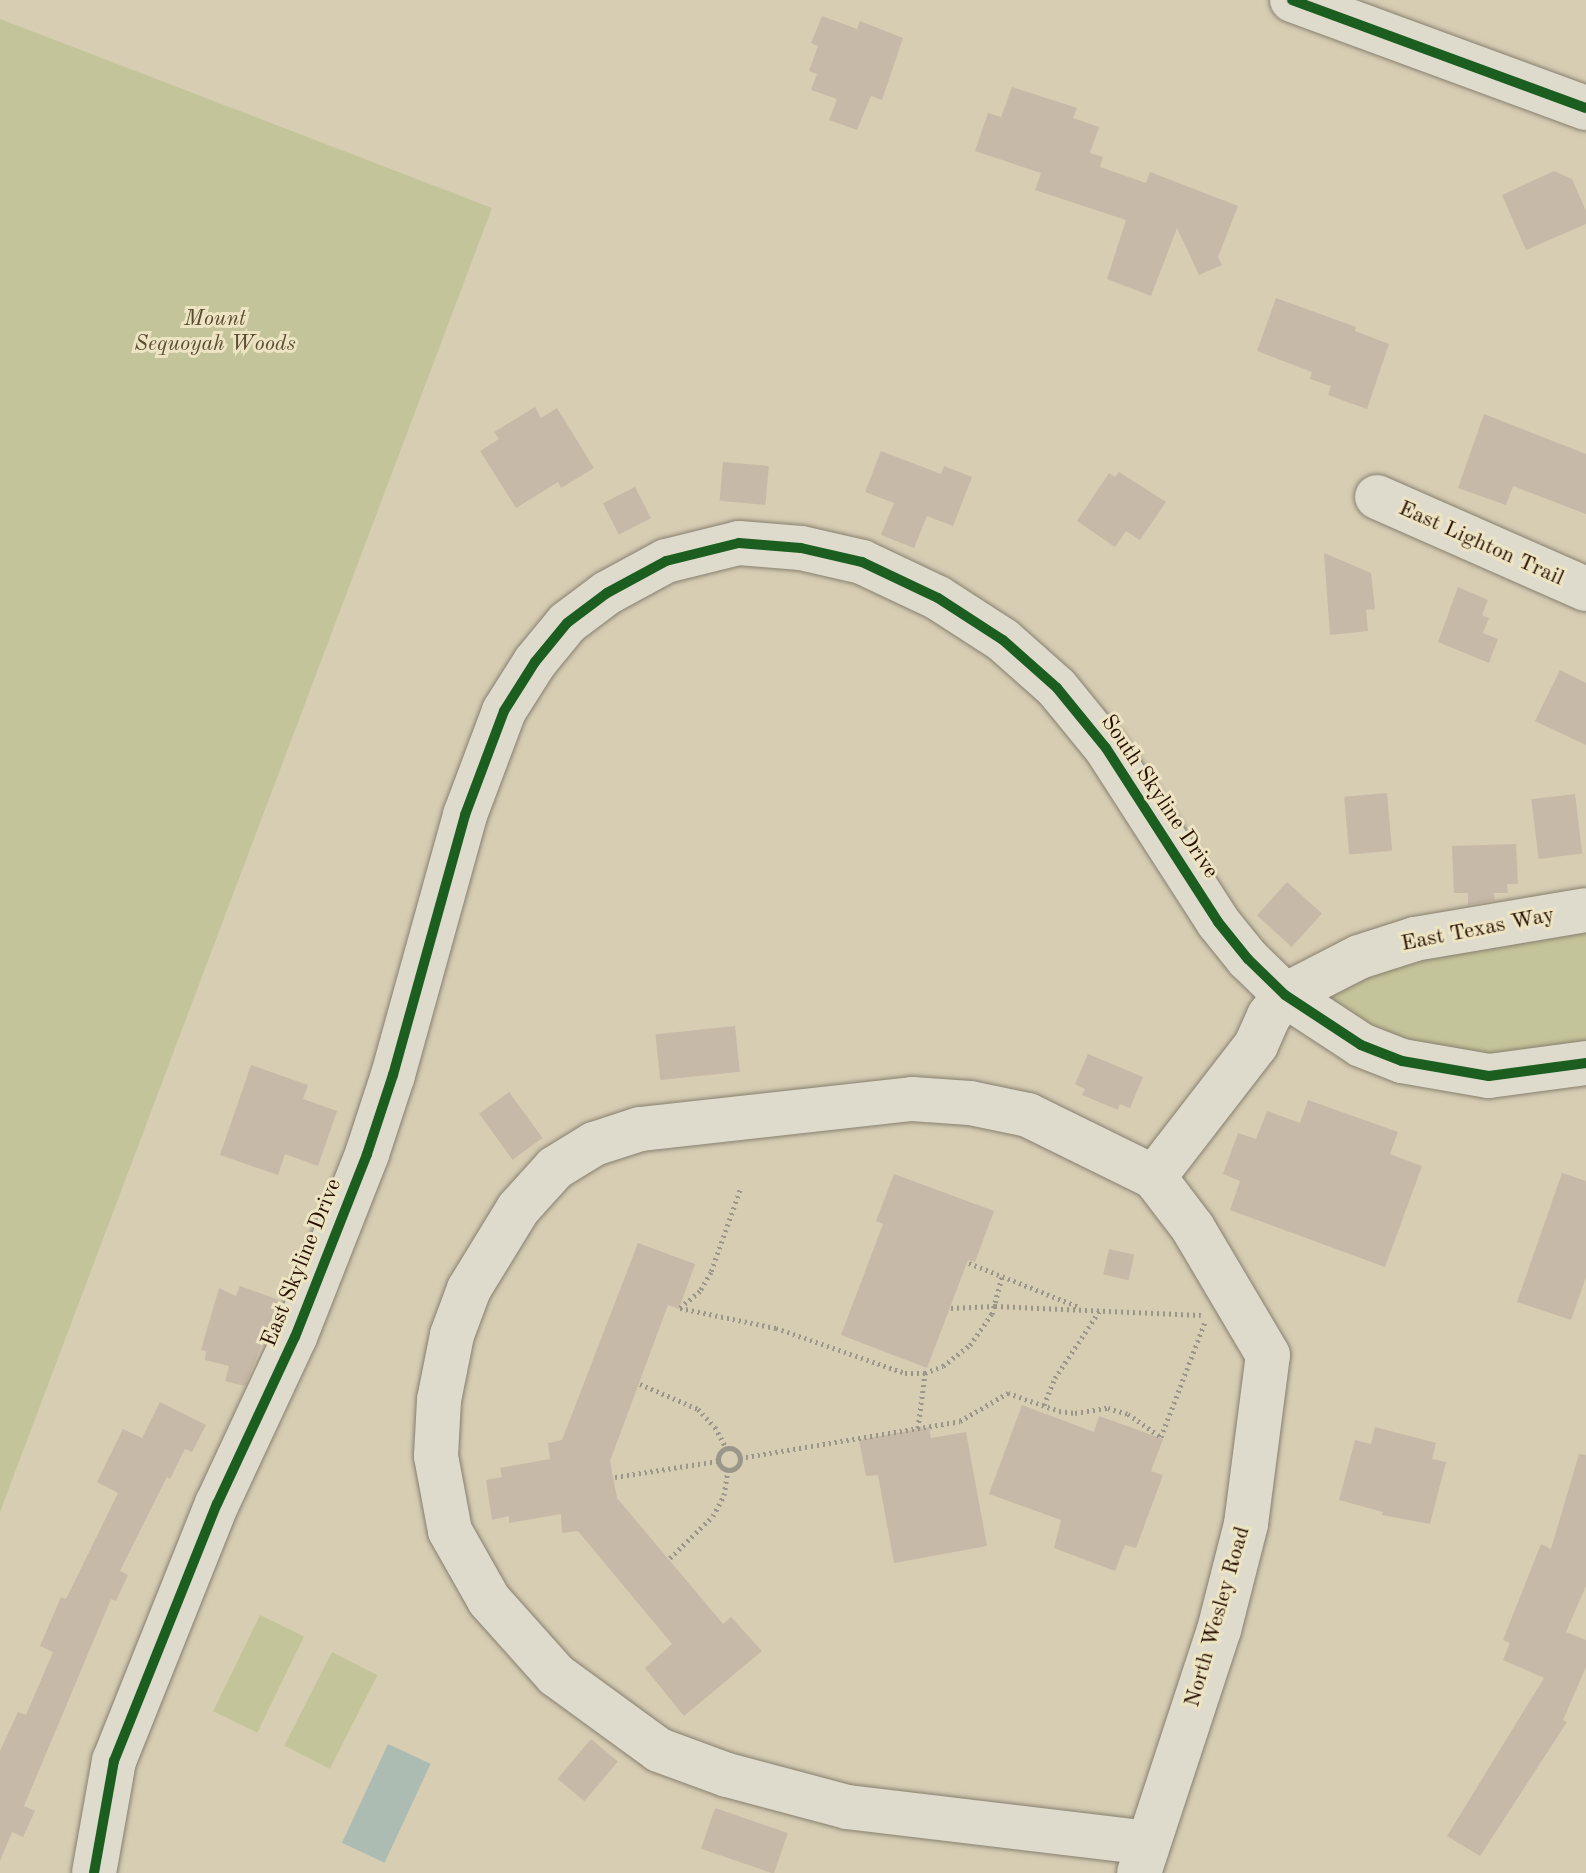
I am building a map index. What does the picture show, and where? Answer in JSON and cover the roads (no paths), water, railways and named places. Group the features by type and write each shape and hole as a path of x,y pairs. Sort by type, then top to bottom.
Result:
{"street":[{"path":"1292,0 1586,108"},
{"name":"East Lighton Trail","path":"1377,497 1586,589"},
{"name":"South Skyline Drive","path":"535,662 577,616 607,593 666,561 739,543 801,548 862,562 938,598 1003,640 1057,688 1106,748 1218,922 1248,959 1285,995 1361,1045 1402,1061 1489,1076 1586,1063"},
{"name":"East Skyline Drive","path":"94,1873 114,1761 217,1504 295,1337 367,1154 482,762 504,711 535,662"},
{"name":"East Texas Way","path":"1285,995 1359,957 1415,939 1586,910"},
{"path":"1143,1858 847,1807 727,1775 659,1750 556,1675 489,1600 450,1531 436,1456 439,1400 452,1335 469,1289 518,1209 555,1168 594,1144 640,1129 912,1099 970,1103 1028,1115 1154,1177 1256,1045 1269,1016 1285,995"},
{"name":"North Wesley Road","path":"1143,1858 1219,1630 1246,1524 1268,1355 1193,1228 1154,1177"}],"park label":[{"name":"Mount Sequoyah Woods","path":"215,332"}]}
